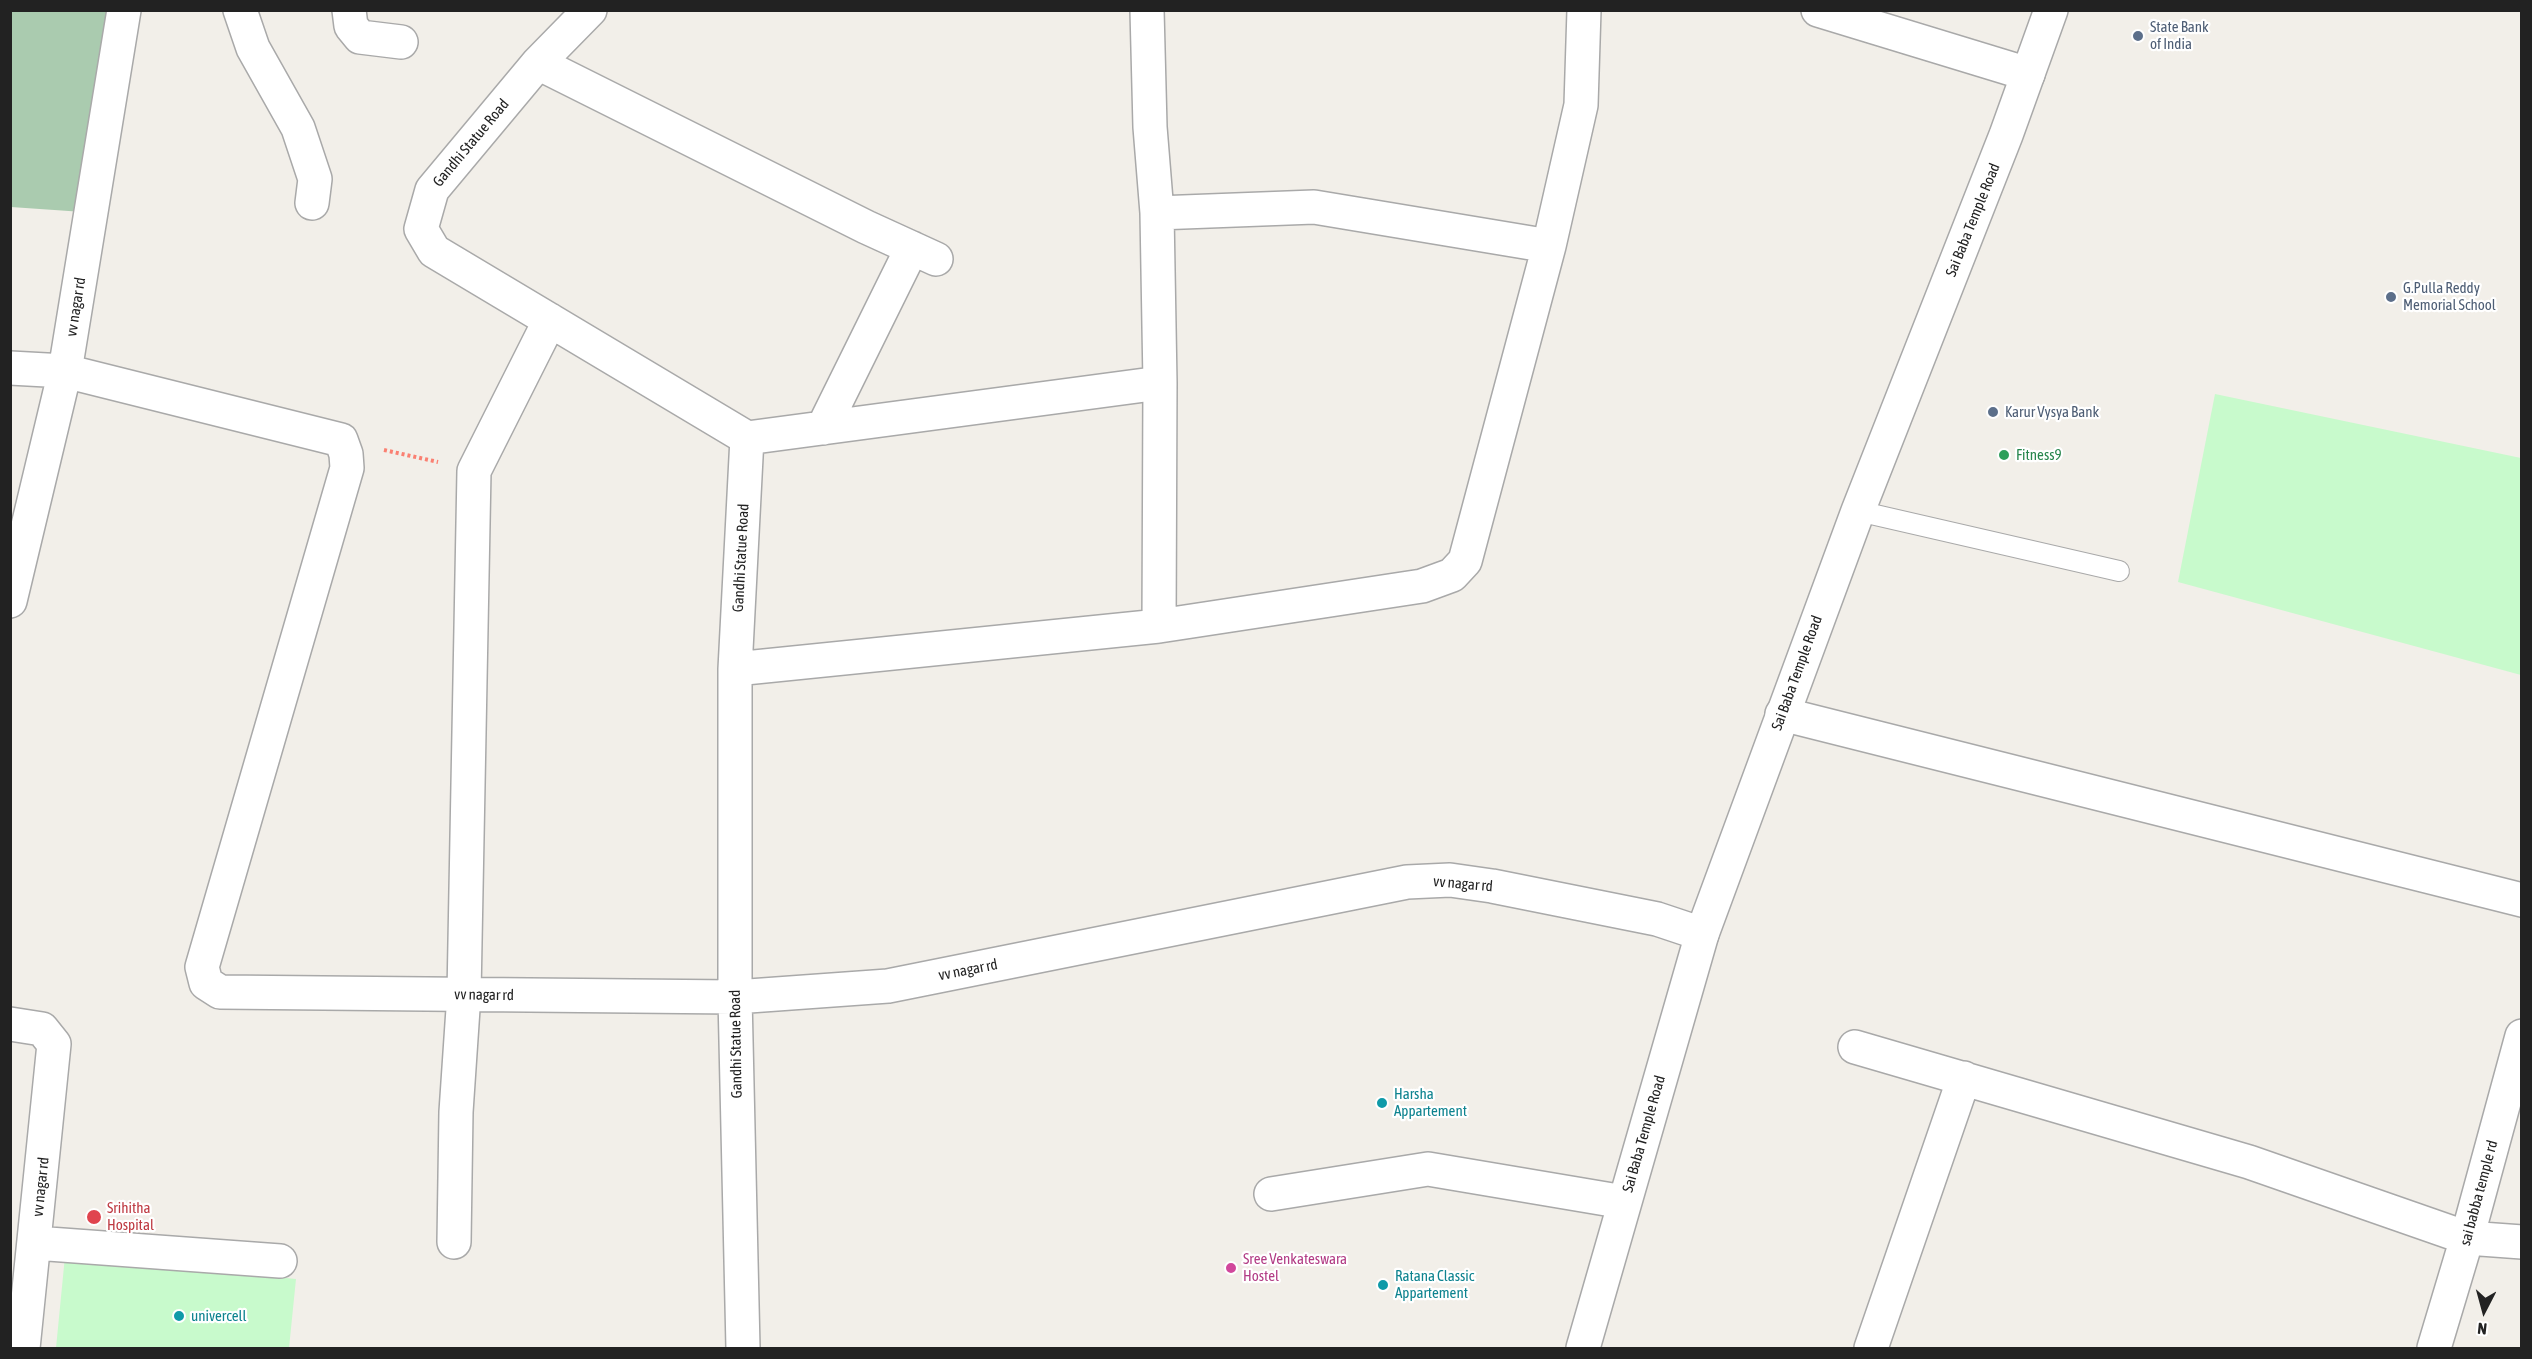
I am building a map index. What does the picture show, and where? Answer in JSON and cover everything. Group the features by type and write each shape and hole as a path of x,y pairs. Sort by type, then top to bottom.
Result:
{"street":[{"name":"vv nagar rd","path":"10,601 65,371 124,10"},
{"path":"240,10 253,48 298,128 315,179 312,203"},
{"path":"349,10 351,26 360,37 401,42"},
{"name":"Gandhi Statue Road","path":"590,10 538,63 432,190 421,229 435,251 747,438 735,669 735,997 743,1348"},
{"path":"1148,10 1150,127 1157,213 1160,383 1159,626"},
{"path":"735,669 1159,626 1422,586 1452,575 1465,561 1549,246 1581,105 1584,10"},
{"path":"1818,10 2028,74"},
{"name":"Sai Baba Temple Road","path":"1583,1348 1702,934 1858,511 2006,135 2051,10"},
{"path":"538,63 924,254 823,428"},
{"path":"1157,213 1314,207 1549,246"},
{"path":"454,1242 456,1112 464,994 474,471 550,320"},
{"path":"10,368 65,371 341,440"},
{"path":"747,438 1160,383"},
{"name":"vv nagar rd","path":"341,440 346,454 347,468 202,967 206,983 220,992 735,997 888,986 1407,882 1449,880 1492,886 1657,919 1702,934"},
{"path":"1782,714 2522,900"},
{"name":"vv nagar rd","path":"23,1348 20,1279 35,1243 54,1044 26,1027"},
{"name":"sai babba temple rd","path":"2434,1348 2467,1238 2522,1036"},
{"path":"1855,1047 2249,1162 2467,1238 2522,1242"},
{"path":"1871,1348 1964,1078"},
{"path":"1271,1194 1428,1169 1624,1202"},
{"path":"35,1243 280,1261"}],"lane":[{"path":"1858,511 2119,571"}],"path":[{"path":"341,440 474,471"}],"green space":[{"path":"10,11 107,11 83,212 11,207"},
{"path":"2215,394 2521,458 2521,675 2178,582"},
{"name":"univercell","path":"65,1256 296,1279 289,1348 56,1348"}],"place":[{"name":"State Bank of India","path":"2138,36"},
{"name":"G.Pulla Reddy Memorial School","path":"2391,297"},
{"name":"Karur Vysya Bank","path":"1993,412"},
{"name":"Fitness9","path":"2004,455"},
{"name":"Harsha Appartement","path":"1382,1103"},
{"name":"Srihitha Hospital","path":"94,1217"},
{"name":"Sree Venkateswara Hostel","path":"1231,1268"},
{"name":"Ratana Classic Appartement","path":"1383,1285"},
{"name":"univercell","path":"179,1316"}]}
